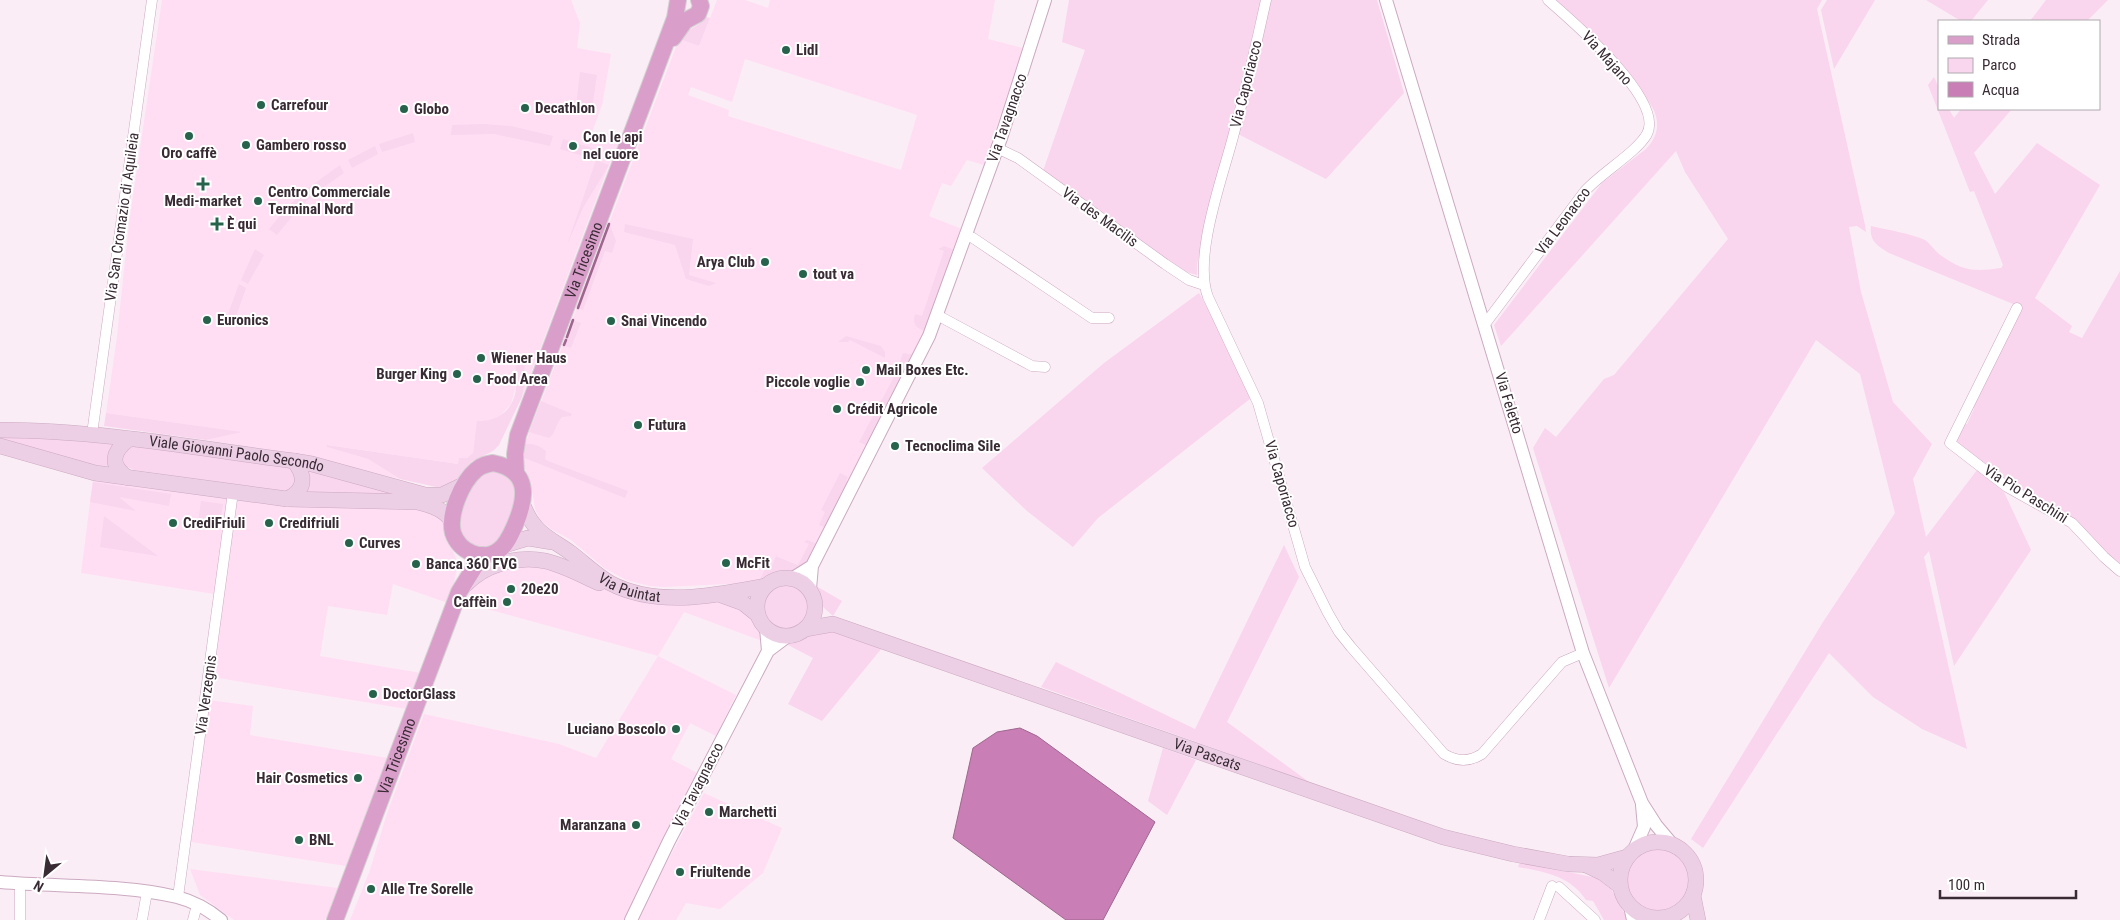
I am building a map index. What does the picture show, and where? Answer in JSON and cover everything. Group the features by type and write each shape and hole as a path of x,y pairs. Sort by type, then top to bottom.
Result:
{"main road":[{"name":"Via Tricesimo","path":"516,473 518,435 679,6 695,17 700,11 699,0"},
{"name":"Viale Giovanni Paolo Secondo","path":"0,430 38,430 92,434 294,461 312,464 425,495 442,495 465,484"},
{"name":"Via Tricesimo","path":"493,463 518,435"},
{"path":"128,438 120,445 115,459 117,467 128,478"},
{"path":"0,446 82,470 128,478 287,499 418,502 433,506 443,512 452,522 458,543 465,550 473,554 482,555 496,552 505,545 523,505 524,489 516,473 503,465 493,463 480,467 465,484 452,522"},
{"path":"287,499 295,495 302,484 302,474 294,461"},
{"name":"Via Puintat","path":"523,505 532,523 552,542 571,553 606,581 629,591 664,597 720,594 765,586"},
{"name":"Via Puintat","path":"505,545 528,538 552,542"},
{"name":"Via Tricesimo","path":"459,592 465,550"},
{"name":"Via Tricesimo","path":"335,920 459,592 482,555"},
{"path":"459,592 471,579 490,567 520,558 533,558 549,562 611,588 629,591"},
{"path":"783,578 793,578 802,582 812,596 815,613 805,629 788,636 776,634 762,621 757,605 760,595 765,586 774,581 783,578"},
{"name":"Via Puintat","path":"720,594 735,599 762,621"},
{"name":"Via Pascats","path":"812,596 833,624"},
{"name":"Via Pascats","path":"805,629 833,624 1434,834 1513,854 1586,865 1598,865 1631,854"},
{"path":"1694,895 1689,903 1669,918 1632,913 1620,886 1622,866 1631,854 1646,844 1658,842 1672,844 1682,850 1694,865 1696,878 1694,895 1698,920"},
{"name":"Via Pascats","path":"1586,865 1620,886"}],"street":[{"name":"Via San Cromazio di Aquileia","path":"92,434 152,0"},
{"name":"Via Tavagnacco","path":"812,596 812,566 923,352 998,148 1045,0"},
{"name":"Via Caporiacco","path":"1266,0 1209,234 1203,262 1204,285 1258,403 1305,567 1339,632 1444,754 1456,760 1476,758 1482,754 1562,662 1583,653"},
{"name":"Via Feletto","path":"1386,0 1583,653 1642,803 1672,844"},
{"name":"Via Majano","path":"1548,0 1581,28 1628,80 1645,105 1649,128"},
{"name":"Via Leonacco","path":"1485,324 1585,192 1598,178 1643,140 1649,128"},
{"name":"Via des Macilis","path":"998,148 1018,158 1189,280 1204,285"},
{"path":"965,235 973,238 1092,318 1109,318"},
{"name":"Via Pio Paschini","path":"2017,308 1950,443 2007,486 2072,523 2104,557 2120,570"},
{"path":"937,316 1032,366 1045,367"},
{"name":"Via Verzegnis","path":"178,897 233,492"},
{"path":"793,578 812,566"},
{"path":"762,621 768,651"},
{"name":"Via Tavagnacco","path":"631,920 669,840 768,651 788,636"},
{"name":"Via Feletto","path":"1631,854 1644,828 1642,803"},
{"path":"0,882 147,892 178,897 197,905 221,920"},
{"path":"20,884 20,920"},
{"path":"1539,920 1556,886 1595,920"},
{"path":"142,920 147,892"},
{"path":"193,920 197,905"}],"shaded area":[{"name":"Centro Commerciale Terminal Nord","path":"162,0 571,0 580,23 577,48 611,54 602,105 592,132 602,136 607,133 622,138 609,165 522,397 525,361 513,371 516,385 511,404 499,417 478,421 473,453 458,464 328,445 328,447 368,459 400,479 293,454 206,440 240,432 106,413 117,336 129,223"},
{"path":"717,0 745,0 768,8 770,0 995,0 988,39 1023,48 984,165 967,160 951,186 942,183 929,216 962,229 926,331 820,540 801,566 776,556 772,565 767,564 760,579 749,583 650,586 626,580 604,568 571,540 541,521 535,509 531,483 523,464 525,444 679,39 699,46","holes":["745,59 917,115 901,170 728,116 729,110 688,95 691,87 732,102"]},
{"path":"93,479 223,496 227,500 214,594 81,573"},
{"path":"239,499 431,509 444,522 457,568 448,603 393,584 387,615 328,606 320,656 421,673 407,709 212,677 236,502"},
{"path":"531,561 627,597 727,601 752,617 761,633 762,641 684,612 658,656 465,603 470,590 478,579"},
{"path":"658,656 736,695 716,736 690,723 671,759 697,773 624,920 350,920 370,870 387,813 424,714 559,744 596,758"},
{"path":"209,700 253,706 250,735 388,758 346,866 191,842"},
{"path":"704,793 782,828 763,873 720,909 686,903 676,920 636,920"},
{"path":"190,869 338,888 325,920 234,920 200,895"}],"green space":[{"path":"1069,0 1261,0 1197,264 1197,275 1183,271 1043,171 1085,50 1062,42"},
{"path":"1271,0 1377,0 1404,93 1326,179 1238,134"},
{"path":"1548,0 1822,0 1817,9 1866,232 1857,226 1849,227 1861,292 1893,402 1932,444 1913,479 1926,537 1977,470 2004,492 2031,550 1954,666 1929,551 1924,557 1967,749 1922,729 1873,697 1829,653 1703,848 1691,839 1823,622 1895,513 1860,374 1816,340 1609,688 1533,448 1545,428 1556,437 1604,379 1614,375 1728,239 1685,172 1676,151 1501,346 1494,325 1602,183 1651,143 1657,125 1655,113 1648,101"},
{"path":"1827,0 1875,0 1834,69 1821,10"},
{"path":"1926,0 1988,0 1972,20 1959,20"},
{"path":"2046,0 2108,0 2088,20 2031,20"},
{"path":"706,17 710,18 699,46 679,39 686,32"},
{"path":"580,72 597,75 592,108 576,106"},
{"path":"1934,77 1938,86 1938,110 1950,110 1954,118 1960,110 2011,110 1974,153 1995,194 2037,143 2100,185 2035,298 2072,326 2069,332 2082,338 2120,271 2120,567 2081,527 2008,483 1960,448 1957,441 1962,424 1967,424 1974,409 1974,401 2018,306 1889,253 1878,245 1871,236 1871,226 1925,240 1939,254 1954,264 1968,269 2001,268 2003,265 1974,191 1970,192 1928,85"},
{"path":"484,124 511,126 553,136 550,146 494,134 451,135 452,125"},
{"path":"413,133 415,142 382,152 379,144"},
{"path":"563,139 599,150 596,160 560,149"},
{"path":"375,146 378,154 352,168 348,160"},
{"path":"596,160 609,165 583,208 567,245"},
{"path":"340,165 344,173 314,194 308,188"},
{"path":"305,191 311,197 299,208 277,235 269,229 287,207"},
{"path":"609,222 616,241 612,253 605,251 583,310 576,307"},
{"path":"625,224 693,239 689,275 716,283 709,286 686,279 675,245 624,232"},
{"path":"944,246 955,250 926,331 916,326 914,318 915,314 922,316 944,251 938,249"},
{"path":"255,249 264,255 248,284 241,280"},
{"path":"239,284 246,288 236,317 228,314"},
{"path":"1199,293 1255,395 1098,518 1073,547 1027,511 982,468 1104,363"},
{"path":"572,320 581,323 571,348 562,345"},
{"path":"846,336 881,346 885,352 885,358 850,340 848,342 838,342"},
{"path":"903,353 916,355 868,446 859,442 897,371"},
{"path":"518,359 525,361 522,397 499,445 493,451 471,462 455,481 441,488 400,479 368,459 327,447 327,445 458,464 459,458 467,458 473,453 477,421 485,421 499,416 505,412 513,400 516,381 515,370"},
{"path":"541,401 572,414 571,416 562,417 549,438 529,432"},
{"path":"106,413 242,432 206,440 104,426"},
{"path":"0,434 118,442 115,468 89,464 0,440"},
{"path":"132,444 291,468 295,475 295,484 288,490 283,491 134,470 125,466 122,456"},
{"path":"525,444 534,444 544,449 546,451 545,459 548,461 628,491 625,498 522,457"},
{"path":"305,469 402,495 302,493"},
{"path":"488,470 510,476 518,494 503,536 494,547 477,550 459,533 460,516 476,478"},
{"path":"840,473 848,477 846,481 850,482 826,528 819,525 825,512 821,510"},
{"path":"93,482 171,494 169,506 119,497 136,511 90,502"},
{"path":"201,501 223,504 220,525 198,522"},
{"path":"104,516 158,556 100,547"},
{"path":"807,540 818,544 801,567 795,571 762,581 760,579 767,564 772,565 776,556 798,565 809,544 804,542"},
{"path":"1284,545 1299,577 1227,722 1309,782 1041,687 1056,662 1195,729"},
{"path":"786,585 798,589 804,595 808,607 804,619 798,625 786,629 774,625 768,619 764,607 768,595 774,589"},
{"path":"816,586 842,601 833,616 823,607"},
{"path":"832,631 882,648 822,721 788,704 813,658 786,644 811,633"},
{"path":"1163,748 1196,760 1167,815 1148,801"},
{"path":"1657,847 1675,853 1683,861 1689,879 1683,897 1675,905 1657,911 1639,905 1631,897 1625,879 1631,861 1639,853"},
{"path":"1520,862 1597,878 1611,889 1628,920 1604,920 1593,901 1586,900 1580,892 1565,880 1547,873 1518,867"}],"water":[{"path":"1020,728 1037,736 1155,822 1103,920 1066,920 953,838 973,748 997,732"}],"waterway":[{"path":"578,308 609,224"},
{"path":"567,337 573,320"},
{"path":"564,345 566,340"}],"place":[{"name":"Lidl","path":"786,50"},
{"name":"Carrefour","path":"261,105"},
{"name":"Decathlon","path":"525,108"},
{"name":"Globo","path":"404,109"},
{"name":"Oro caffè","path":"189,136"},
{"name":"Gambero rosso","path":"246,145"},
{"name":"Con le api nel cuore","path":"573,146"},
{"name":"Medi-market","path":"203,184"},
{"name":"Centro Commerciale Terminal Nord","path":"258,201"},
{"name":"È qui","path":"217,224"},
{"name":"Arya Club","path":"765,262"},
{"name":"tout va","path":"803,274"},
{"name":"Euronics","path":"207,320"},
{"name":"Snai Vincendo","path":"611,321"},
{"name":"Wiener Haus","path":"481,358"},
{"name":"Mail Boxes Etc.","path":"866,370"},
{"name":"Burger King","path":"457,374"},
{"name":"Food Area","path":"477,379"},
{"name":"Piccole voglie","path":"860,382"},
{"name":"Crédit Agricole","path":"837,409"},
{"name":"Futura","path":"638,425"},
{"name":"Tecnoclima Sile","path":"895,446"},
{"name":"CrediFriuli","path":"173,523"},
{"name":"Credifriuli","path":"269,523"},
{"name":"Curves","path":"349,543"},
{"name":"McFit","path":"726,563"},
{"name":"Banca 360 FVG","path":"416,564"},
{"name":"20e20","path":"511,589"},
{"name":"Caffèin","path":"507,602"},
{"name":"DoctorGlass","path":"373,694"},
{"name":"Luciano Boscolo","path":"676,729"},
{"name":"Hair Cosmetics","path":"358,778"},
{"name":"Marchetti","path":"709,812"},
{"name":"Maranzana","path":"636,825"},
{"name":"BNL","path":"299,840"},
{"name":"Friultende","path":"680,872"},
{"name":"Alle Tre Sorelle","path":"371,889"}]}
